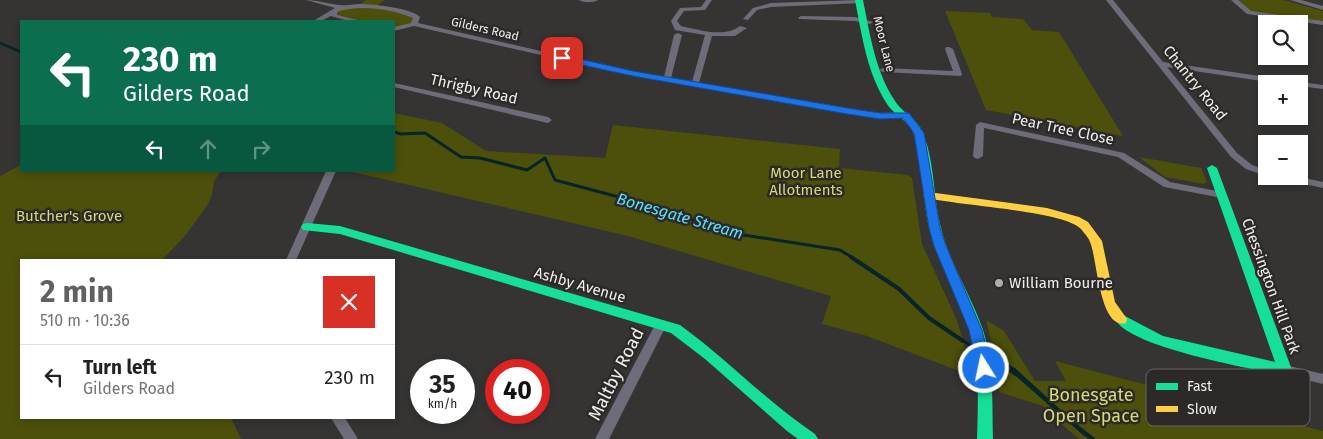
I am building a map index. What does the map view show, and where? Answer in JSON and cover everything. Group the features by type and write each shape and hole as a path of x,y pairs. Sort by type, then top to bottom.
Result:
{"street":[{"name":"Gilders Road","path":"309,0 339,7 363,2 414,15 417,17 414,24"},
{"path":"582,0 595,0"},
{"path":"709,0 702,9 682,9 678,14 675,26 684,30 709,34 735,34 742,28"},
{"name":"Chantry Road","path":"1109,0 1234,155 1242,163 1258,171"},
{"path":"1234,0 1249,13 1323,23"},
{"path":"1293,0 1323,8"},
{"path":"746,19 753,8 776,5 861,1"},
{"name":"Moor Lane","path":"861,1 886,81 919,133 928,195 940,246 976,330 984,368 985,439"},
{"path":"318,20 339,7"},
{"path":"332,13 334,16 352,20"},
{"path":"801,18 867,21"},
{"name":"Moor Lane","path":"867,21 874,70 878,80 893,106 906,115"},
{"name":"Gilders Road","path":"395,29 414,24 666,80 880,116 906,115"},
{"path":"695,84 709,34"},
{"path":"666,80 678,35"},
{"path":"883,70 958,74 949,49"},
{"path":"1161,64 1323,87"},
{"name":"Thrigby Road","path":"395,85 548,120"},
{"name":"Pear Tree Close","path":"978,156 980,125 1121,155 1167,185 1222,194"},
{"name":"Chessington Hill Park","path":"1212,168 1285,369"},
{"path":"291,259 331,172"},
{"path":"1308,182 1323,185"},
{"name":"Chessington Hill Park","path":"928,195 1055,213 1078,221 1089,230 1096,240 1107,295 1111,306 1124,322 1141,333 1160,341 1281,369"},
{"name":"Ashby Avenue","path":"307,227 340,230 661,324 685,334 791,427 810,439"},
{"name":"Maltby Road","path":"602,439 661,324"},
{"path":"1310,376 1323,379"},
{"path":"339,419 351,439"}],"green space":[{"path":"365,0 385,0 376,6 414,15 417,21 405,27 395,29 395,20 352,20 334,16 333,11 347,5 361,4"},
{"path":"1235,0 1283,0 1323,11 1323,23 1308,21 1308,15 1252,13"},
{"path":"945,11 990,13 992,17 1023,19 1032,30 1059,32 1123,136 986,110"},
{"name":"Moor Lane Allotments","path":"395,113 442,123 486,151 605,158 613,125 840,149 839,168 908,175 912,178 922,244 956,318 964,343 967,374 867,336 822,324 831,296 628,236 353,172 395,172"},
{"path":"1139,157 1201,168 1207,182 1204,184 1165,177"},
{"name":"Butcher's Grove","path":"20,166 20,172 220,172 214,181 212,195 208,204 185,236 163,259 20,259 20,419 231,419 241,439 0,439 0,176"},
{"name":"Bonesgate Open Space","path":"986,320 1004,331 1035,381 1066,381 1055,361 1146,385 1146,426 1304,426 1323,431 1323,439 1080,439 1043,406 999,392 992,344"}],"water":[{"path":"962,339 1015,368 1073,421 1096,439 1089,439 1083,435 1018,378 964,343"}],"waterway":[{"name":"Bonesgate Stream","path":"0,43 20,52"},
{"name":"Bonesgate Stream","path":"395,132 401,134 425,133 461,157 480,158 527,170 545,158 555,180 645,204 731,233 840,250 853,258"},
{"name":"Bonesgate Stream","path":"851,257 899,289 929,318 963,341"}],"traffic: fast":[{"path":"859,0 870,54 879,79 892,104 914,124 919,134 939,243 976,329 980,344 985,392 985,439"},
{"path":"1212,168 1285,369"},
{"path":"307,227 340,230 675,329 710,355 792,427 810,439"},
{"path":"1121,319 1139,331 1160,341 1281,369"}],"traffic: slow":[{"path":"928,195 1047,212 1075,220 1084,225 1096,241 1109,303 1121,319"}],"place":[{"name":"William Bourne","path":"999,283"}],"route":[{"path":"562,58 633,74 847,111 880,116 906,115 919,133 935,228 947,264 976,330 984,368"}]}
